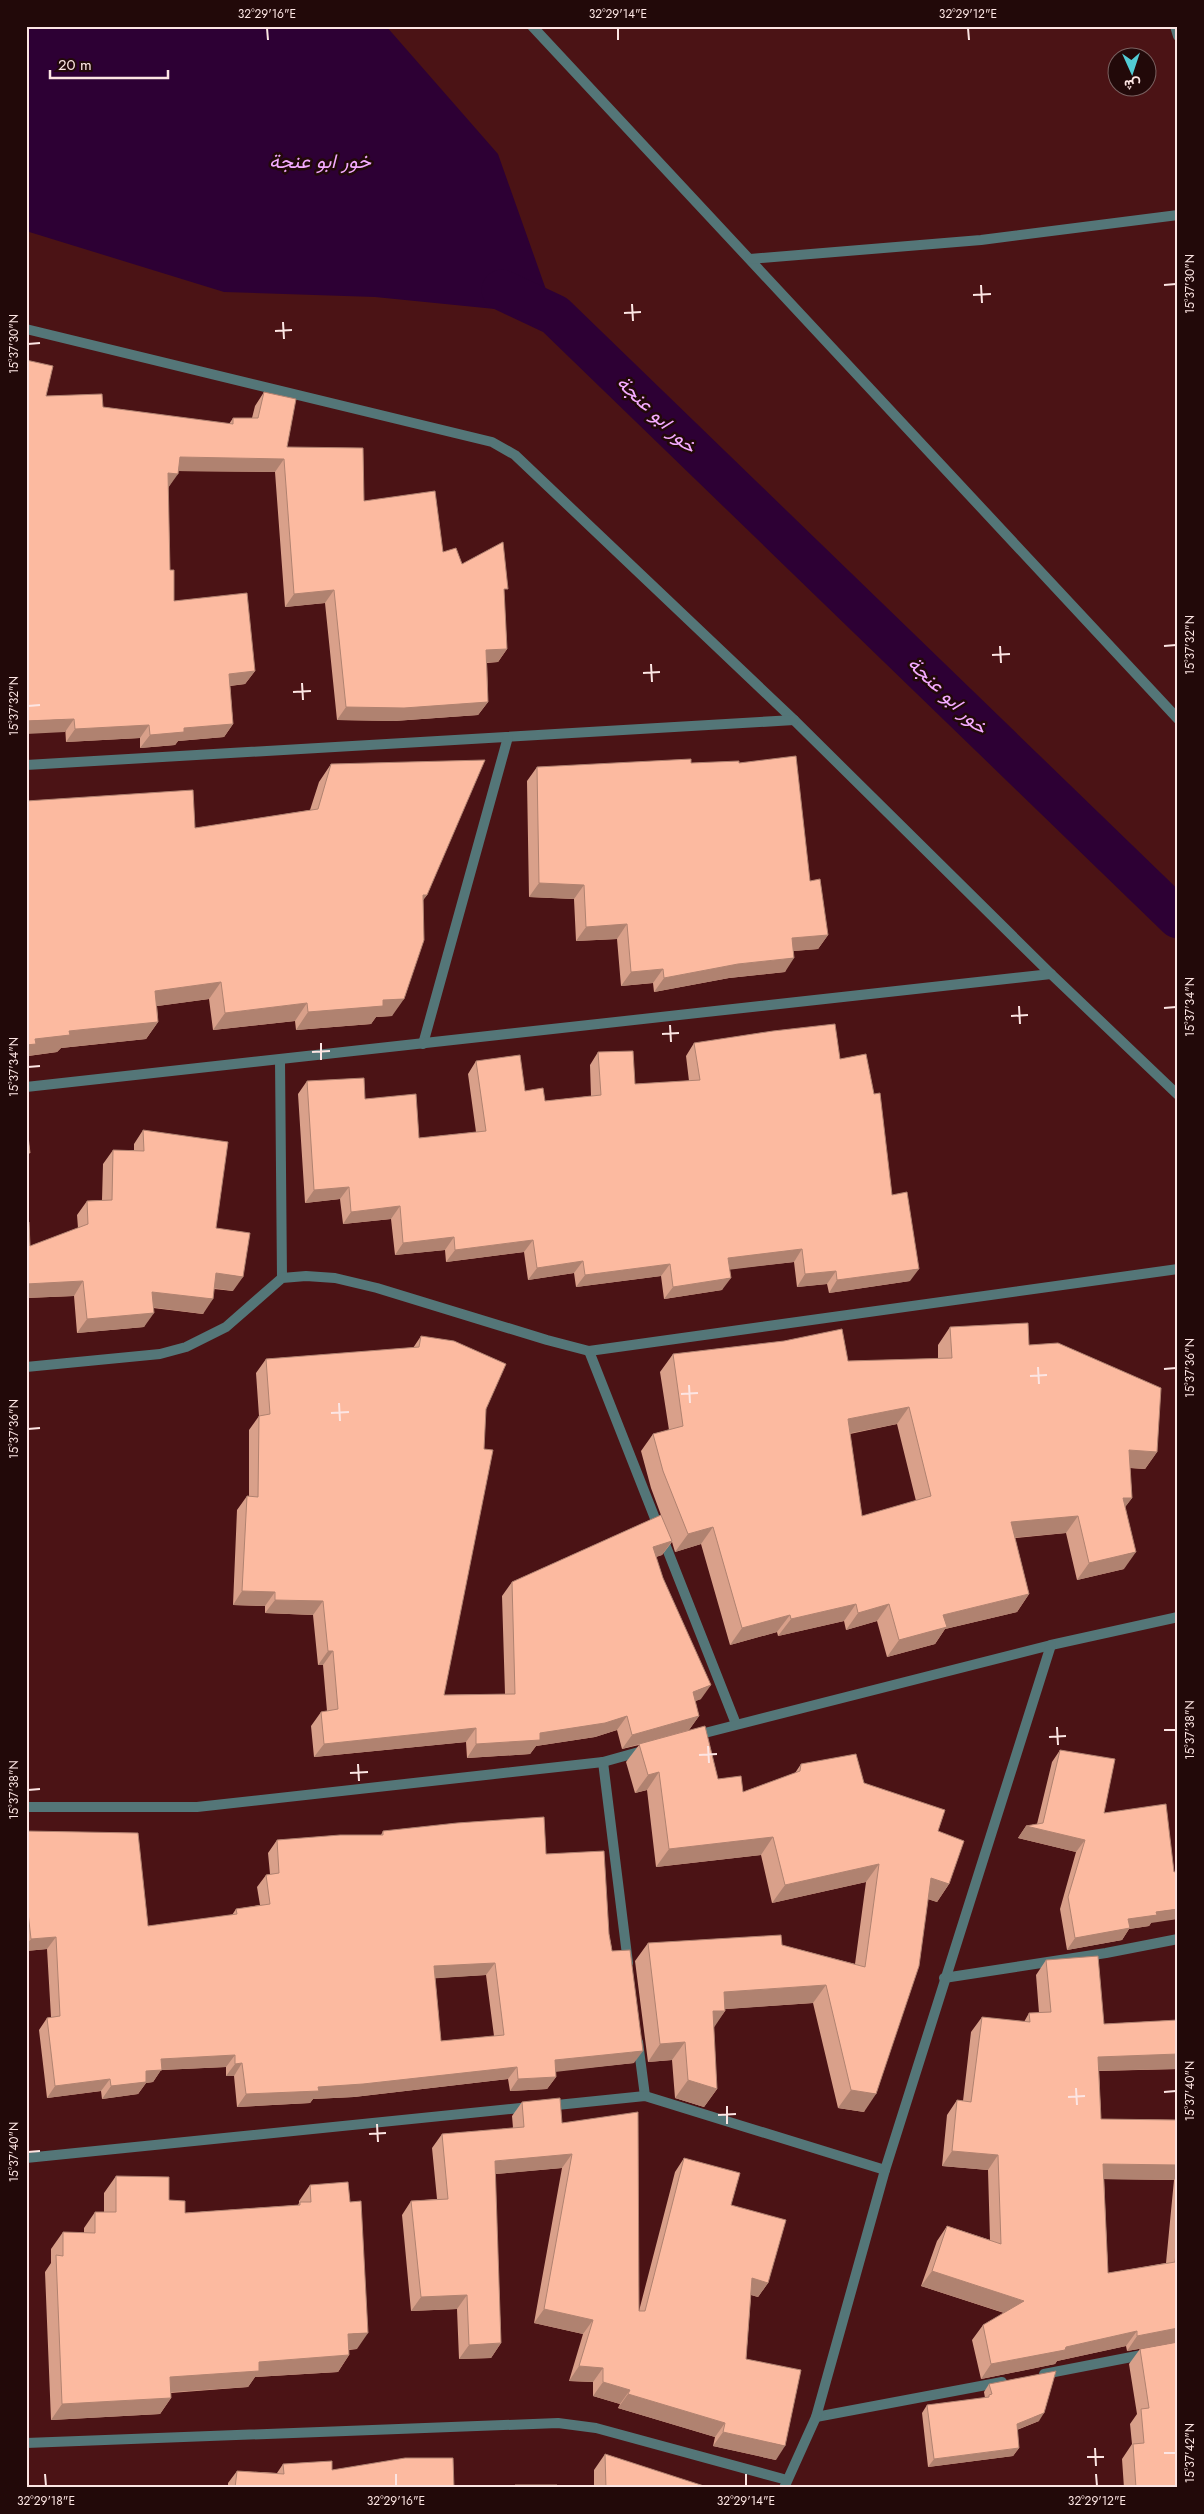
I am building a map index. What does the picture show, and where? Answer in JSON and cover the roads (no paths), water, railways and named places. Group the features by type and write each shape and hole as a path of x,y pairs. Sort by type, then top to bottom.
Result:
{"street":[{"path":"532,26 1178,719"},
{"path":"1175,26 1178,36"},
{"path":"750,260 981,240 1178,215"},
{"path":"26,329 492,442 506,449 522,460 794,720 1051,974 1178,1095"},
{"path":"26,765 794,720"},
{"path":"423,1044 508,737"},
{"path":"26,1087 1051,974"},
{"path":"280,1060 282,1278"},
{"path":"26,1367 160,1354 186,1347 226,1327 282,1278 306,1276 335,1278 423,1301 547,1340 589,1350 1178,1269"},
{"path":"589,1350 736,1724"},
{"path":"679,1740 1050,1644 1178,1617"},
{"path":"26,2443 558,2422 596,2428 786,2484 816,2418 884,2170 1050,1644"},
{"path":"26,1807 196,1807 603,1762 660,1746"},
{"path":"603,1762 630,1978"},
{"path":"944,1978 1178,1940"},
{"path":"636,2027 645,2096"},
{"path":"26,2158 645,2096 884,2170"},
{"path":"1031,2376 1158,2352"},
{"path":"816,2418 1011,2380"}],"water":[{"name":"خور ابو عنجة","path":"26,26 386,26 498,154 555,315 375,297 224,292 26,231"}],"waterway":[{"name":"خور ابو عنجة","path":"502,290 555,315 1178,918"}]}
